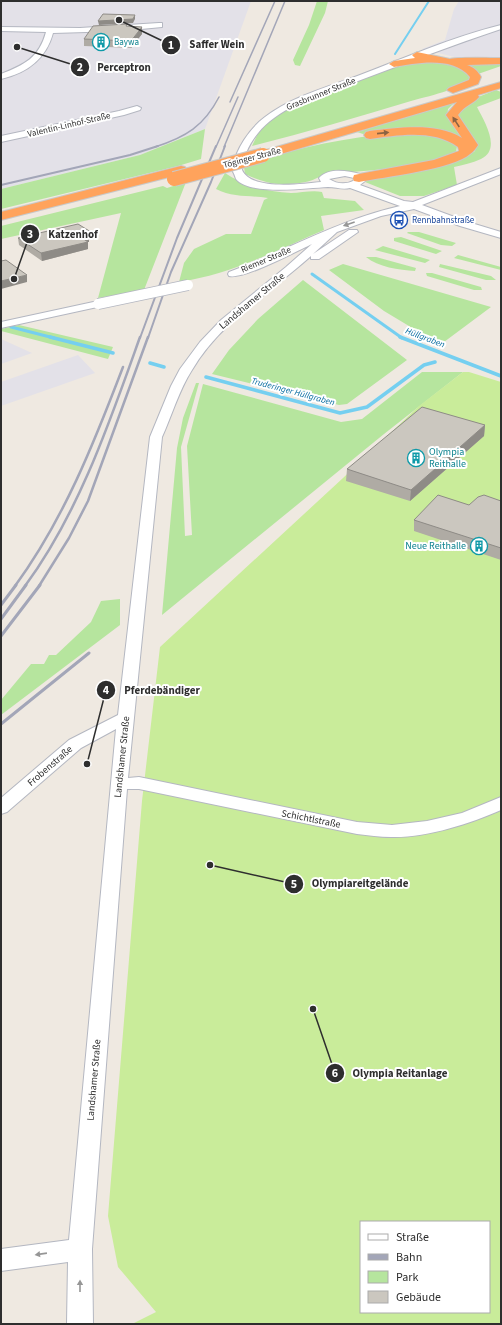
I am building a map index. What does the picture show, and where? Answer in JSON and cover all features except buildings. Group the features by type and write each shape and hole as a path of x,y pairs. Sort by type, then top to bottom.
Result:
{"highway":[{"path":"420,54 465,61 501,61"},
{"path":"420,54 473,72 476,79 472,84 449,91 439,98"},
{"path":"394,64 420,60 444,62"},
{"name":"Töginger Straße","path":"265,151 501,78"},
{"path":"354,180 442,162 465,153 472,145 454,119 453,112 463,102 497,86"},
{"name":"Töginger Straße","path":"1,222 265,151 497,86"},
{"path":"265,151 274,155 366,135 405,132 433,133 454,139 464,146 465,153"},
{"name":"Töginger Straße","path":"1,216 177,175"}],"street":[{"path":"1,29 50,30 137,28 159,25"},
{"name":"Grasbrunner Straße","path":"354,180 339,173 329,175 324,178 327,182 303,186 266,186 247,181 238,173 237,168 245,148 260,124 289,106 420,54 501,27"},
{"path":"20,30 37,33 47,38"},
{"path":"1,78 24,66 36,57 45,48 50,30"},
{"name":"Valentin-Linhof-Straße","path":"1,139 137,108"},
{"name":"Riemer Straße","path":"411,206 384,220 262,267 233,274 333,230 378,214 411,206 434,198 501,171"},
{"path":"354,180 379,196 384,201 385,206 378,214"},
{"path":"354,180 411,202 411,206"},
{"path":"379,196 498,232"},
{"path":"397,197 434,198"},
{"name":"Landshamer Straße","path":"80,1324 80,1249 119,784 156,437 177,386 186,369 204,344 224,322 290,269 333,230"},
{"name":"Landshamer Straße","path":"290,269 308,261 353,232"},
{"path":"1,325 188,285"},
{"name":"Frobenstraße","path":"1,808 75,744 125,718"},
{"name":"Schichtlstraße","path":"119,784 139,783 320,822 357,828 392,831 427,827 466,818 501,803"},
{"path":"1,1260 80,1249"}],"shaded area":[{"path":"1,1 251,1 205,129 140,155 1,189"},
{"path":"459,1 501,1 501,58 467,60 422,49 445,40 454,9"},
{"path":"1,339 32,353 1,364"},
{"path":"78,355 95,373 1,406 1,382"}],"green space":[{"path":"317,1 328,1 325,13 300,66 295,65 293,60 309,25"},
{"path":"417,61 453,65 471,74 470,79 466,83 443,92 252,146 260,129 274,116 299,103 407,63"},
{"path":"455,61 501,62 501,66 478,74"},
{"path":"496,90 501,92 501,98 477,107 490,134 490,149 481,159 454,167 457,185 424,196 400,196 365,182 366,179 454,162 468,156 475,151 476,146 456,117 456,111 473,99"},
{"path":"454,103 448,109 447,117 468,143 452,136 381,131 363,134 357,132"},
{"path":"205,129 201,159 178,166 1,209 1,189 140,155"},
{"path":"396,133 441,136 457,146 456,152 445,157 419,164 364,171 330,172 313,180 298,183 274,183 253,178 245,174 244,167 280,154 338,141"},
{"path":"225,173 248,185 265,190 291,193 310,191 322,192 324,198 355,201 364,210 321,216 324,230 236,268 179,282 184,263 194,249 226,234 251,234 264,200 268,198 229,194 216,189"},
{"path":"186,182 144,290 98,298 121,213 1,239 1,226 163,186 167,188"},
{"path":"419,232 456,243 452,246 441,245 407,233"},
{"path":"401,237 442,251 436,254 394,241 394,238"},
{"path":"383,246 430,260 425,263 375,250"},
{"path":"458,255 501,267 501,270 454,258"},
{"path":"366,257 376,257 416,268 415,271 402,270 376,263"},
{"path":"343,264 491,307 444,342 424,335 384,311 329,270"},
{"path":"440,264 491,276 496,280 486,280 439,267"},
{"path":"426,273 432,273 481,287 482,290 474,290 427,276"},
{"path":"303,280 407,360 347,404 339,405 212,374 229,350 258,319"},
{"path":"19,325 113,347 108,359 1,331 1,329"},
{"path":"422,372 463,372 384,434 162,615 177,448 183,418 196,383 199,383 181,447 185,536 192,535 187,446 203,384 341,422 362,419"},
{"path":"463,372 469,372 501,382 501,1324 132,1324 156,1312 118,1267 108,1216 142,801 160,647 419,406"},
{"path":"120,599 120,625 1,715 1,700 31,664 44,664 49,655 56,655 91,622 101,601"}],"waterway":[{"name":"Hüllgraben","path":"395,54 429,1"},
{"name":"Hüllgraben","path":"312,274 401,338"},
{"name":"Truderinger Hüllgraben","path":"11,327 54,338"},
{"name":"Truderinger Hüllgraben","path":"50,337 113,353"},
{"name":"Hüllgraben","path":"401,338 501,376"},
{"name":"Truderinger Hüllgraben","path":"206,377 340,413 367,407 424,365 435,362"},
{"name":"Truderinger Hüllgraben","path":"150,363 164,367"}],"railway":[{"path":"230,102 275,1"},
{"path":"224,147 285,1"},
{"path":"156,147 176,139 193,129 207,116 219,97"},
{"path":"216,147 238,97"},
{"path":"140,338 177,238 216,146"},
{"path":"148,338 171,272 211,182 225,146"},
{"path":"1,185 130,155 156,147"},
{"path":"25,586 62,528 92,466 140,337"},
{"path":"39,586 69,538 88,501 148,337"},
{"path":"15,586 33,560 63,507 89,452 123,367"},
{"path":"1,605 16,585"},
{"path":"1,619 26,585"},
{"path":"1,636 40,585"},
{"path":"1,724 89,653"}],"place":[{"name":"Saffer Wein","path":"119,20"},
{"name":"Baywa","path":"101,42"},
{"name":"Perceptron","path":"17,47"},
{"name":"Rennbahnstraße","path":"399,220"},
{"name":"Katzenhof","path":"14,279"},
{"name":"Olympia Reithalle","path":"416,458"},
{"name":"Neue Reithalle","path":"479,546"},
{"name":"Pferdebändiger","path":"87,764"},
{"name":"Olympiareitgelände","path":"210,865"},
{"name":"Olympia Reitanlage","path":"313,1009"}]}
